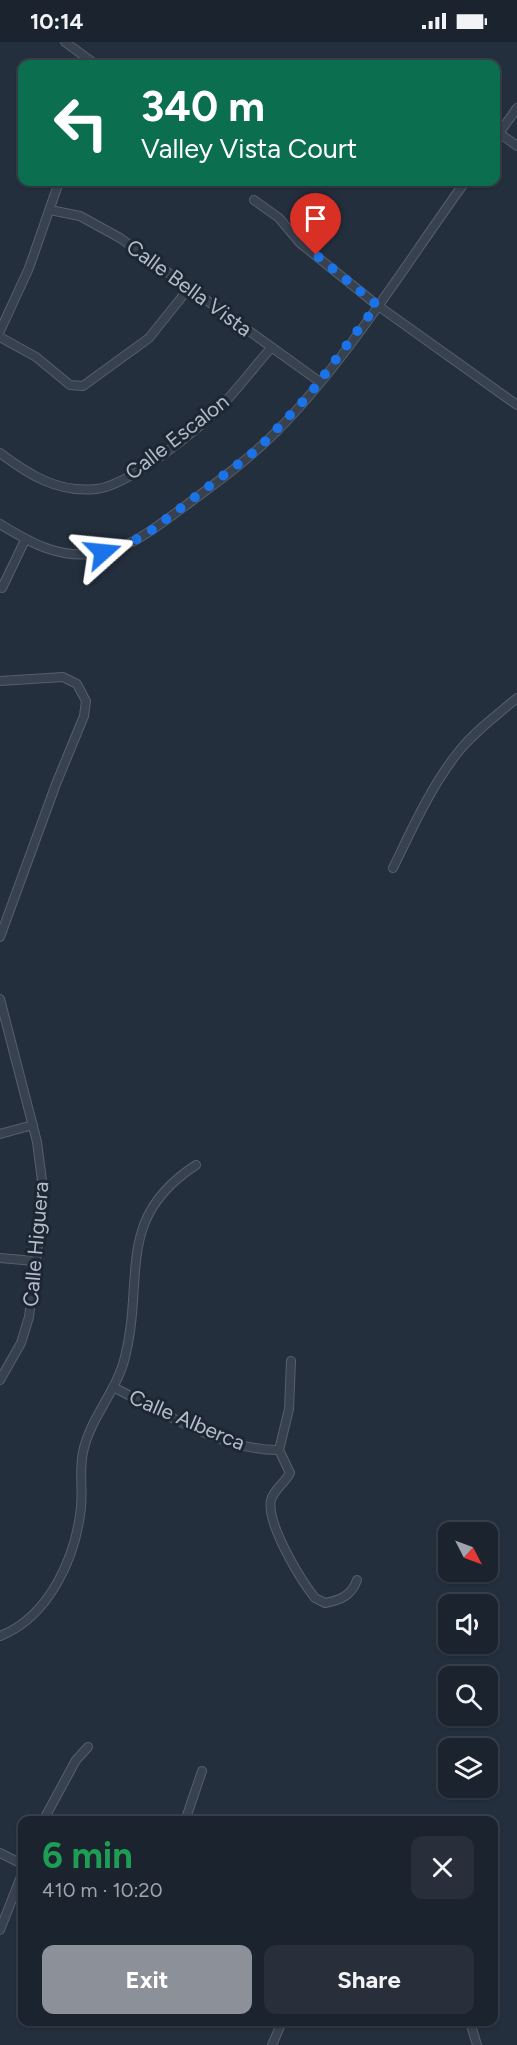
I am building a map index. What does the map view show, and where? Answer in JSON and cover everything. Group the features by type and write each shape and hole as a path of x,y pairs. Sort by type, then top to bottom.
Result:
{"street":[{"path":"65,42 90,60"},
{"path":"500,132 517,108"},
{"path":"500,138 517,146"},
{"path":"0,331 29,268 58,186"},
{"path":"0,524 25,540 50,550 79,554 109,551 132,543 242,463 276,432 320,382 462,186"},
{"path":"254,200 279,218 300,243 377,305 517,405"},
{"name":"Calle Bella Vista","path":"50,210 80,216 98,225 320,382"},
{"path":"0,337 36,357 70,385 83,386 149,338 189,288"},
{"name":"Calle Escalon","path":"0,453 37,478 59,487 96,489 117,483 148,464 216,411 271,348"},
{"path":"2,588 25,540"},
{"path":"0,681 63,677 73,680 82,689 86,700 84,716 56,784 0,937"},
{"path":"393,868 436,784 458,751 517,698"},
{"name":"Calle Higuera","path":"0,999 33,1125 40,1157 44,1196 34,1261 32,1301 26,1330 0,1380"},
{"path":"0,1134 33,1125"},
{"path":"0,1636 33,1616 52,1593 61,1574 80,1514 81,1464 85,1444 125,1357 141,1229 150,1209 163,1191 196,1165"},
{"path":"0,1258 34,1261"},
{"path":"291,1361 289,1409 279,1450 290,1473 273,1495 272,1515 275,1527 315,1598 325,1603 349,1595 357,1580"},
{"name":"Calle Alberca","path":"113,1387 222,1439 250,1448 279,1450"},
{"path":"46,1816 76,1760 88,1747"},
{"path":"187,1816 202,1771"},
{"path":"0,1853 18,1862"},
{"path":"0,1930 18,1884"},
{"path":"272,2045 280,2026"},
{"path":"471,2026 477,2045"}],"route":[{"path":"103,552 126,545 148,533 258,449 285,423 320,382 377,305 316,255"}]}
